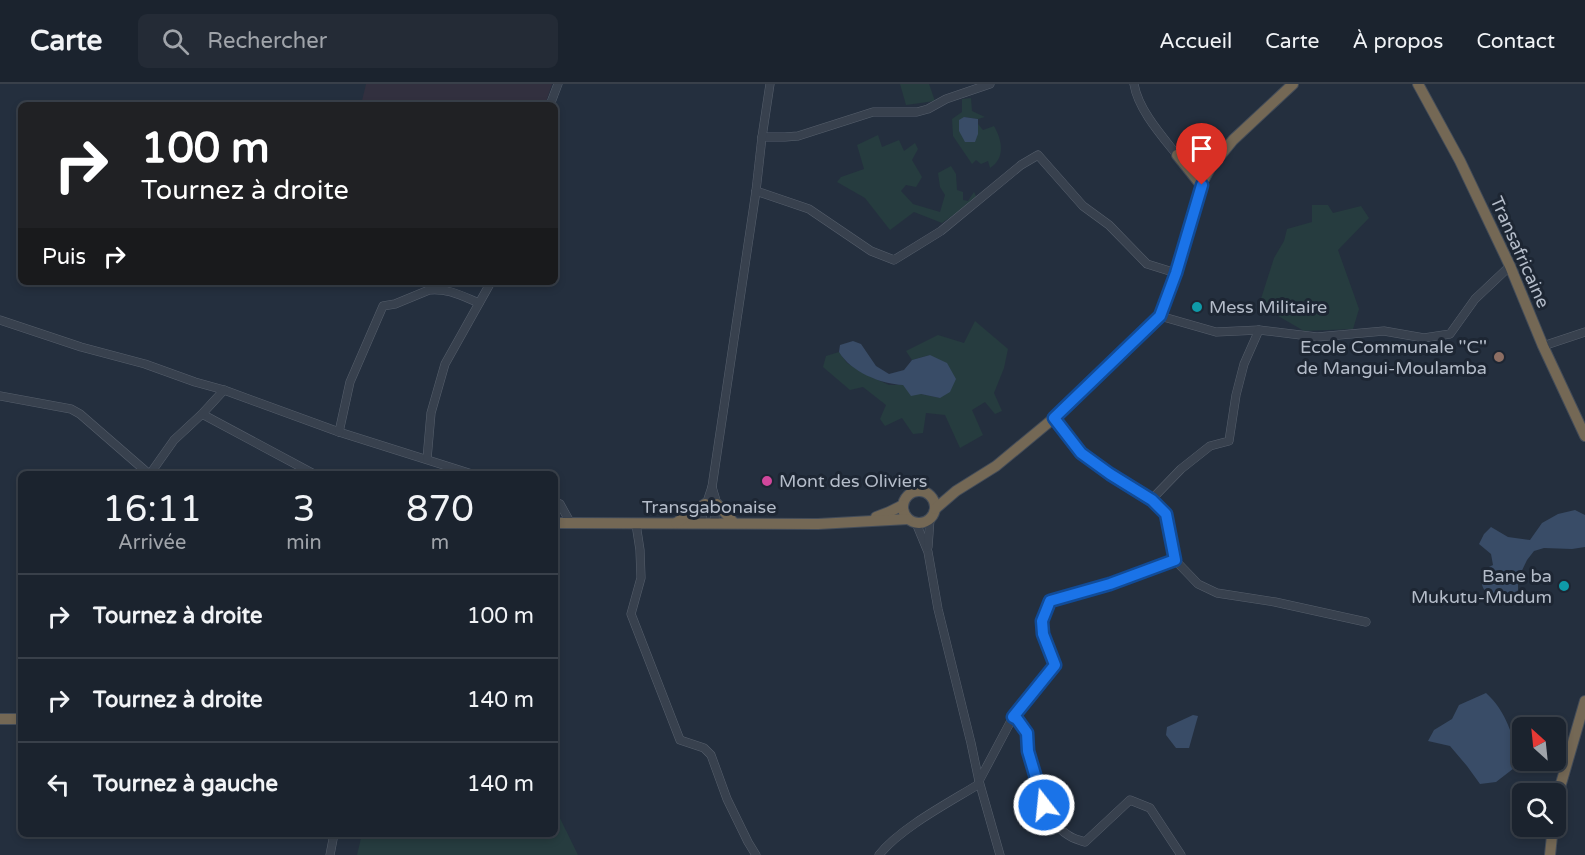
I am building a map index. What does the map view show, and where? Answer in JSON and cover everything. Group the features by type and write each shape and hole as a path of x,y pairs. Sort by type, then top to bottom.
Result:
{"highway":[{"path":"935,508 956,491 996,466 1054,418 1160,316 1176,273 1202,185 1210,168 1233,140 1293,84"},
{"name":"Transafricaine","path":"1418,84 1460,161 1585,436"},
{"path":"1177,154 1210,168"},
{"path":"1177,154 1202,185"},
{"path":"918,491 931,496 935,504 934,514 926,522 912,521 903,510 905,498 918,491"},
{"path":"931,496 956,491"},
{"path":"676,524 705,504"},
{"path":"717,504 734,523"},
{"name":"Transgabonaise","path":"863,521 903,505"},
{"name":"Transgabonaise","path":"558,523 818,524 912,521"},
{"path":"1561,783 1585,702"},
{"path":"0,719 18,720"},
{"path":"1550,855 1551,837"}],"street":[{"path":"551,102 558,84"},
{"path":"700,523 711,487 770,84"},
{"path":"762,137 798,136 873,112 917,112 990,84"},
{"path":"1134,84 1136,96 1161,136 1177,154"},
{"path":"756,191 809,209 871,250 894,260 941,231 1021,165 1038,155 1083,206 1109,225 1147,264 1176,273"},
{"path":"1160,316 1216,332 1259,330 1317,337 1384,331 1424,338 1450,334 1475,299 1509,266"},
{"path":"427,459 431,413 445,364 489,285"},
{"path":"339,432 350,382 383,306 395,304 434,289 454,292 479,303"},
{"path":"0,320 81,347 145,364 339,432 463,471"},
{"path":"1152,500 1181,469 1210,446 1229,441 1236,395 1244,364 1259,330"},
{"path":"1543,346 1585,332"},
{"path":"152,471 174,440 224,390"},
{"path":"0,396 71,409 80,414 146,471"},
{"path":"202,414 308,471"},
{"path":"1054,418 1081,453 1152,500 1166,514 1175,560 1198,584 1217,593 1275,602 1366,622"},
{"path":"711,487 717,504 714,523"},
{"path":"558,503 570,522"},
{"path":"930,519 928,552 938,609 979,783 1000,855"},
{"path":"912,521 928,552"},
{"path":"636,524 641,579 632,614 680,740 704,748 711,755 728,799 756,855"},
{"path":"879,855 885,847 919,821 979,783 1013,717 1055,665 1043,634 1042,621 1050,601 1110,584 1175,560"},
{"path":"1013,717 1027,733 1028,751 1044,805 1054,822 1069,836 1085,842 1130,800 1149,808 1181,855"},
{"path":"330,855 333,837"}],"shaded area":[{"path":"366,84 552,84 546,102 362,102"}],"green space":[{"path":"900,84 929,84 935,101 906,105"},
{"path":"971,98 972,111 985,117 978,119 964,117 978,134 978,124 983,130 994,126 999,137 1001,148 999,159 990,168 988,161 981,164 976,160 972,164 953,136 952,119 962,112 962,99"},
{"path":"878,135 882,147 899,140 904,151 915,143 918,149 912,160 922,177 916,187 906,185 901,191 913,204 940,212 945,195 940,187 938,173 951,166 956,174 957,190 963,192 963,200 968,201 974,192 977,198 942,223 914,212 890,230 865,198 837,182 841,177 864,169 857,145"},
{"path":"1312,205 1328,205 1333,213 1361,206 1369,218 1338,250 1359,309 1353,329 1304,331 1259,305 1274,258 1284,241 1287,229 1312,222"},
{"path":"975,321 1008,349 1004,368 994,393 1002,411 995,414 985,402 972,410 983,435 960,448 945,415 926,413 923,433 913,434 902,418 885,426 880,419 886,405 863,387 850,390 823,367 826,356 839,352 847,363 889,385 903,385 921,394 940,398 930,355 912,360 906,351 938,335 964,343"},
{"path":"558,814 578,855 357,855 361,837 558,837"}],"water":[{"path":"964,117 978,119 978,134 975,142 965,142 959,131 959,120"},
{"path":"853,341 861,344 876,366 889,374 904,370 912,360 930,355 947,363 956,379 950,392 940,398 921,394 911,396 903,385 867,376 844,359 839,352 840,345"},
{"path":"1575,510 1585,515 1585,547 1544,548 1534,551 1518,579 1518,590 1515,596 1492,599 1485,592 1482,578 1485,569 1493,565 1491,554 1479,544 1491,527 1508,537 1530,540 1542,523 1558,514"},
{"path":"1486,693 1504,717 1512,737 1512,770 1496,782 1480,784 1450,746 1428,741 1434,730 1452,719 1459,705"},
{"path":"1193,715 1198,716 1189,748 1176,748 1166,735 1167,727"}],"place":[{"name":"Mess Militaire","path":"1197,307"},
{"name":"Ecole Communale ''C'' de Mangui-Moulamba","path":"1499,357"},
{"name":"Mont des Oliviers","path":"767,481"},
{"name":"Bane ba Mukutu-Mudum","path":"1564,586"}],"route":[{"path":"1044,805 1028,751 1027,733 1013,717 1055,665 1043,634 1042,621 1050,601 1110,584 1175,560 1166,514 1152,500 1081,453 1054,418 1160,316 1176,273 1202,185"}]}
